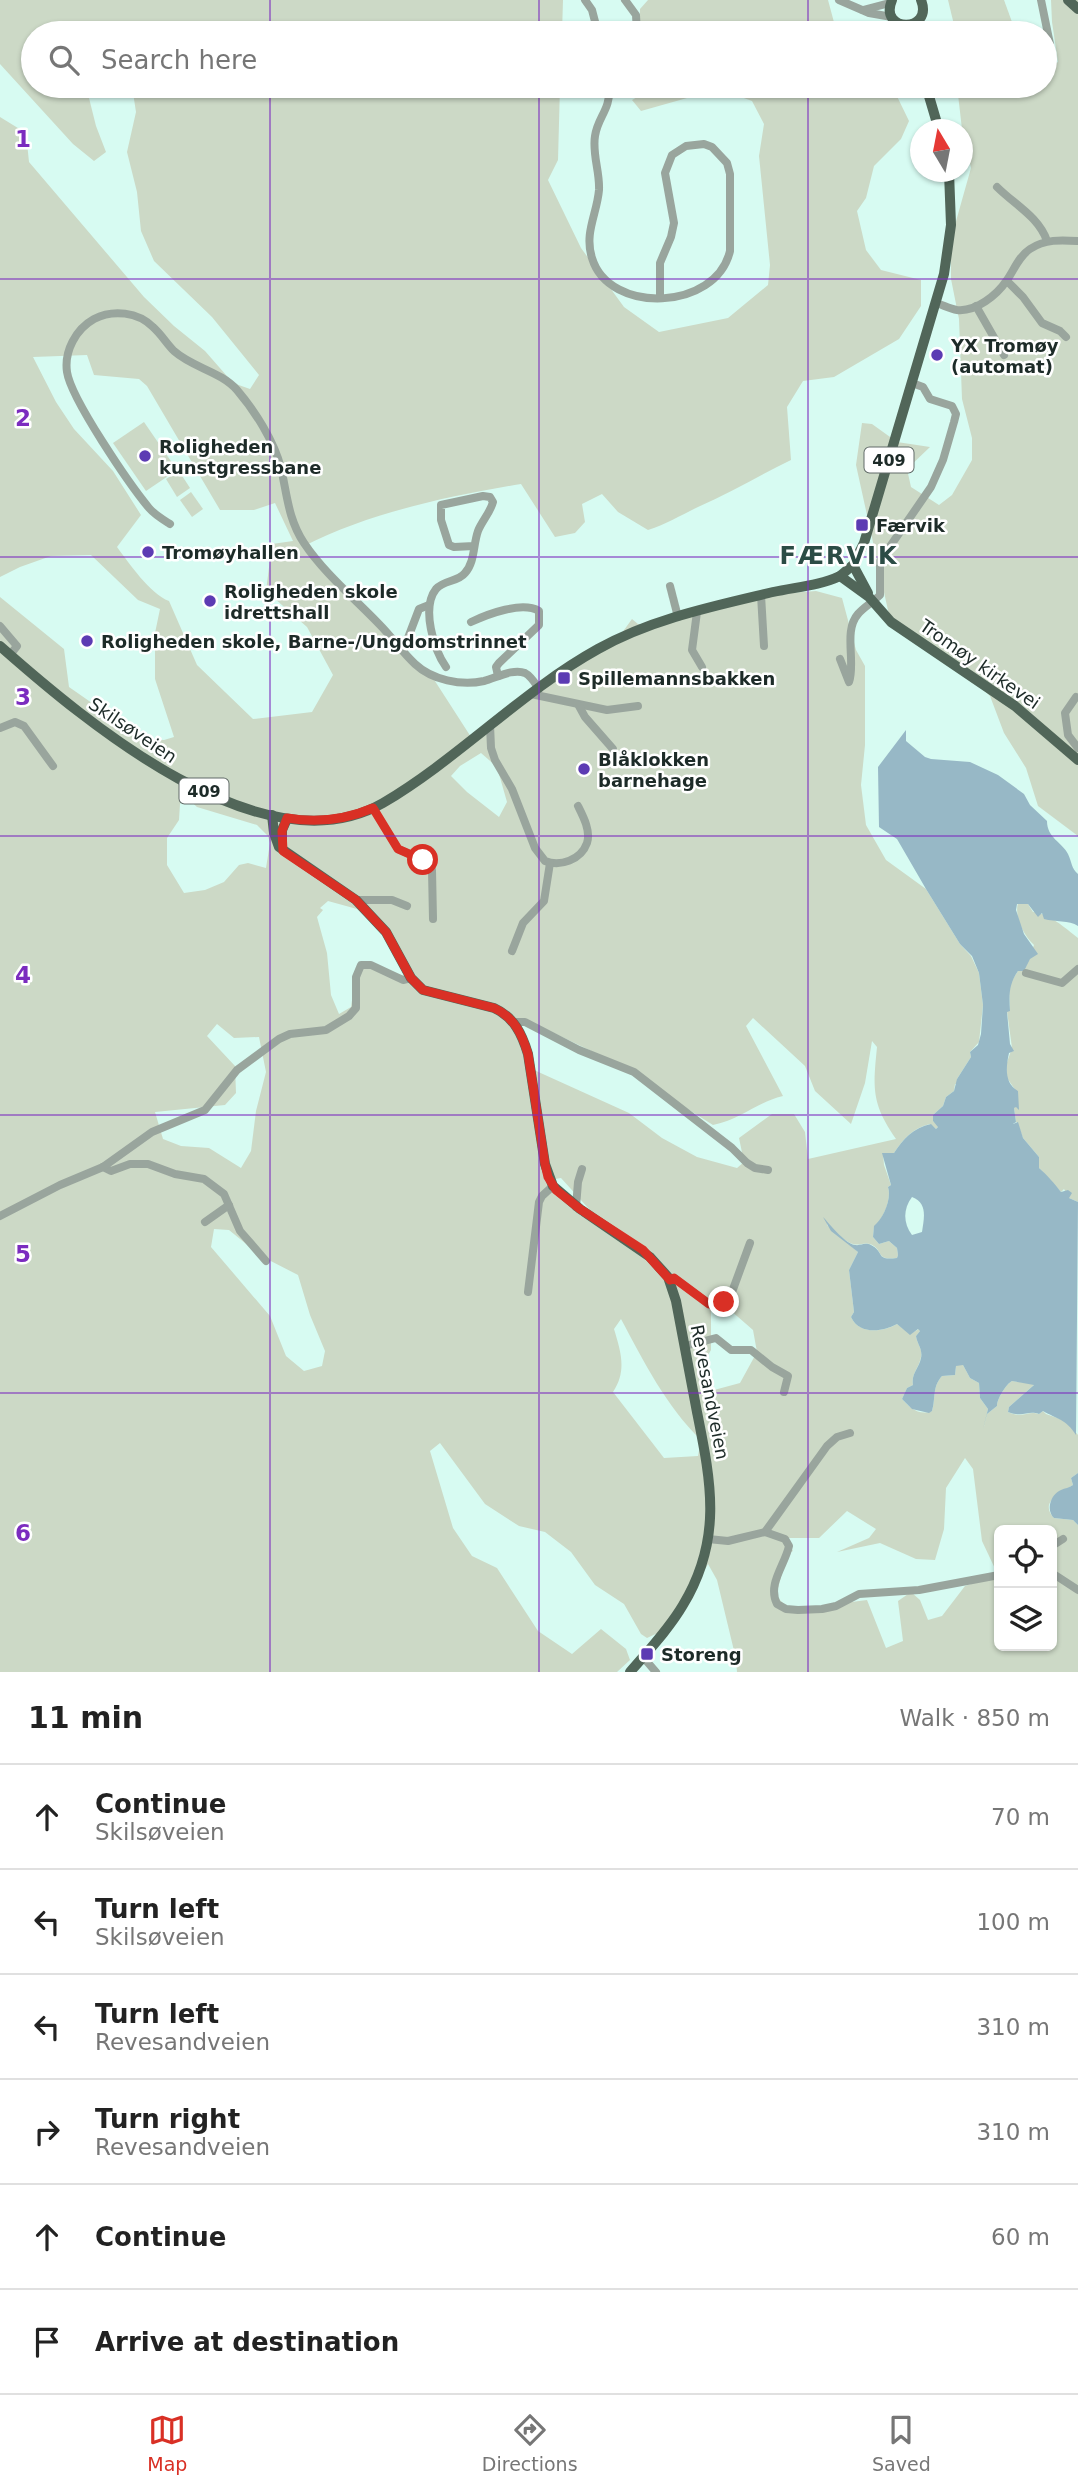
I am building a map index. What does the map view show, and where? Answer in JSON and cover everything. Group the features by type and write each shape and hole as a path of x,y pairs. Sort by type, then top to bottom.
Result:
{"main road":[{"path":"919,21 923,11 920,0"},
{"path":"1069,0 1078,9"},
{"path":"890,2 889,16 895,21"},
{"path":"930,98 936,119"},
{"name":"Skilsøveien","path":"0,646 106,734 141,758 208,793 272,815 312,821 334,820 373,808 397,795 535,692 596,650 620,637 678,617 761,595 843,578 855,568 944,274 951,225 949,182"},
{"name":"Tromøy kirkevei","path":"855,568 871,599"},
{"name":"Tromøy kirkevei","path":"843,578 871,599 891,622 1015,706 1077,753"},
{"path":"272,815 276,840 283,851 356,900 386,932 411,978 423,990 494,1008 503,1012 513,1022 524,1040 528,1054 545,1164 553,1186"},
{"path":"283,851 282,831 287,818"},
{"name":"Revesandveien","path":"553,1186 576,1207 643,1250 670,1280 685,1346 712,1498 708,1539 702,1563 684,1604 630,1672"}],"street":[{"path":"585,0 595,21"},
{"path":"625,0 636,15 636,21"},
{"path":"839,0 889,16"},
{"path":"1039,1 1044,21"},
{"path":"861,7 890,2"},
{"path":"609,98 595,137 599,189 589,229 591,256 601,275 617,289 637,296 660,297 686,296 704,288 730,255 729,168 719,152 704,144 692,144 672,155 664,178 674,223 660,263 660,297"},
{"path":"997,187 1031,217 1047,241"},
{"path":"936,303 955,310 976,306 990,298 1007,281 1026,253 1047,241 1078,241"},
{"path":"1007,281 1042,323 1060,331 1066,337"},
{"path":"976,306 1004,355"},
{"path":"170,524 148,507 89,418 69,379 68,355 73,340 86,325 103,315 121,313 144,320 180,356 197,367 220,376 239,393 272,445 281,467 286,502 304,543 326,570 426,672 447,680 471,683 513,672 526,673 535,692 579,706 607,710 638,706"},
{"path":"839,659 849,682 852,671 852,623 871,599 880,595 880,561 931,487 943,460 954,422 953,406 930,399 923,387 912,383"},
{"path":"446,667 435,645 429,605 437,588 464,575 471,561 482,522 493,502 487,496 448,502 439,507 449,545 474,546"},
{"path":"670,586 678,617"},
{"path":"761,595 764,646"},
{"path":"403,651 419,609 429,605"},
{"path":"471,622 498,611 531,608 539,611 540,625 499,663 496,667 498,677"},
{"path":"697,612 692,650 702,667"},
{"path":"0,626 17,646 10,655"},
{"name":"Tromøy kirkevei","path":"1076,697 1065,713 1068,735 1077,753"},
{"path":"579,706 585,718 613,749 613,757 608,764"},
{"path":"0,727 15,722 24,726 53,766"},
{"path":"490,725 491,748 495,760 512,789 535,848 545,861 559,864 569,861 577,856 587,843 587,829 578,806"},
{"path":"373,808 398,849 423,860 432,870 433,919"},
{"path":"512,951 523,923 544,901 550,863"},
{"path":"356,900 392,900 407,906"},
{"path":"0,1216 60,1185 103,1167 152,1132 205,1110 237,1070 279,1039 290,1034 326,1030 349,1016 356,1008 356,977 361,965 371,965 403,980 411,978"},
{"path":"1026,973 1062,983 1078,969"},
{"path":"513,1022 526,1022 579,1050 634,1072 732,1148 747,1163 755,1168 768,1170"},
{"path":"103,1167 111,1171 131,1164 148,1164 175,1174 204,1179 224,1194 240,1231 266,1261"},
{"path":"576,1207 582,1169"},
{"path":"528,1292 539,1202 553,1186"},
{"path":"205,1222 229,1205"},
{"path":"670,1280 674,1278 680,1281 709,1304 724,1302 732,1292 750,1243"},
{"path":"685,1346 716,1338 731,1350 751,1350 788,1376 784,1392"},
{"path":"765,1532 834,1439 850,1433"},
{"path":"708,1539 728,1541 765,1532 785,1539 789,1546 775,1581 774,1594 777,1604 786,1609 822,1609 836,1606 859,1594 919,1590 994,1576"},
{"path":"1057,1543 1063,1539"},
{"path":"1057,1576 1078,1590"},
{"path":"643,1657 656,1672"}],"green space":[{"path":"0,0 563,0 562,21 21,21 21,87 0,64"},
{"path":"648,0 828,0 834,21 640,21 640,9"},
{"path":"948,0 1004,0 1012,21 953,21"},
{"path":"1051,0 1078,0 1078,836 1038,806 1026,768 1004,733 990,696 961,669 891,624 856,465 862,423 872,424 897,442 930,447 907,469 911,487 939,505 952,495 972,460 972,438 962,399 959,319 951,279 951,239 967,182 973,182 973,119 961,119 958,98 1057,98 1057,21 1052,21"},
{"path":"31,98 89,98 106,152 94,161 73,144"},
{"path":"134,98 560,98 558,160 548,180 581,248 624,307 659,332 728,318 768,285 770,265 759,156 764,124 752,101 744,98 898,98 909,121 901,139 874,166 866,198 857,211 866,250 881,270 921,280 921,306 899,339 834,377 803,381 787,407 791,460 648,530 618,512 602,494 582,504 585,522 575,533 555,537 521,484 466,494 382,515 304,546 366,608 405,653 433,678 471,737 597,645 619,637 632,619 638,624 657,624 776,594 816,591 842,598 856,650 865,666 865,745 861,785 866,825 886,860 926,889 960,944 971,956 979,973 983,1005 979,1042 970,1052 971,1057 957,1079 958,1084 955,1084 954,1091 933,1115 933,1121 939,1126 936,1129 930,1124 918,1128 894,1153 883,1154 891,1185 888,1187 886,1208 874,1227 873,1237 879,1244 889,1241 897,1248 897,1258 885,1258 870,1244 850,1243 827,1225 858,1252 849,1270 854,1312 851,1317 855,1323 872,1330 897,1324 910,1334 919,1329 920,1331 916,1336 921,1351 920,1361 913,1385 907,1388 902,1399 908,1405 919,1412 932,1411 935,1388 939,1380 942,1376 955,1375 956,1365 963,1365 970,1378 979,1383 980,1398 988,1409 984,1426 987,1414 997,1406 1002,1392 1012,1381 1035,1384 1009,1407 1008,1412 1022,1415 1039,1414 1043,1411 1066,1421 1078,1435 1078,1473 1071,1478 1073,1485 1058,1494 1049,1507 1054,1518 1073,1520 1078,1525 1078,1672 737,1672 717,1580 708,1564 688,1598 662,1631 647,1638 641,1634 624,1604 595,1585 571,1552 545,1532 519,1526 485,1504 440,1443 430,1451 453,1528 472,1556 497,1568 538,1631 572,1654 601,1629 626,1649 630,1660 617,1672 0,1672 0,597 64,649 69,687 142,738 164,740 174,737 155,679 155,633 160,609 138,600 91,555 51,556 0,577 0,117 26,133 29,162 144,297 205,351 233,383 250,389 259,375 212,317 154,261 141,231 137,192 127,152 136,112","holes":["87,355 94,375 139,379 147,386 220,510 254,510 275,503 293,541 272,544 266,591 307,627 333,675 312,712 253,719 197,665 169,601 147,585 117,547 141,515 113,471 74,429 56,402 33,357","481,753 497,767 507,802 499,817 451,776 460,766","186,797 197,807 257,825 268,836 270,843 266,868 248,863 239,865 224,882 205,890 184,893 167,865 167,838 179,820 180,804","328,901 357,909 386,937 406,974 405,976 368,964 357,966 351,1007 339,1014 331,995 327,953 317,917 323,910 320,908","753,1018 805,1066 815,1091 851,1124 865,1083 872,1041 877,1047 875,1085 878,1105 896,1139 808,1159 805,1132 794,1114 772,1114 739,1138 744,1162 737,1168 697,1157 662,1138 629,1113 534,1070 518,1020 537,1025 610,1060 713,1125 783,1096 746,1026","217,1024 234,1038 259,1037 266,1072 256,1111 251,1151 241,1168 209,1148 181,1146 163,1139 155,1112 225,1105 236,1093 235,1066 207,1036","536,1107 544,1130 550,1171 555,1179 561,1178 608,1230 608,1233 595,1217 583,1212 581,1216 560,1198 544,1165","214,1229 229,1230 261,1256 298,1275 325,1351 322,1366 304,1371 286,1356 270,1316 211,1247","722,1303 753,1330 757,1352 740,1383 703,1393 698,1372 711,1350 711,1310","621,1319 666,1398 701,1440 698,1456 664,1458 613,1392 621,1369 614,1329","965,1458 973,1469 982,1541 994,1566 994,1525 1057,1525 1057,1651 994,1651 994,1576 965,1586 942,1616 928,1620 920,1600 911,1592 898,1601 903,1641 886,1648 867,1600 790,1610 776,1596 787,1554 793,1551 784,1538 819,1538 847,1511 876,1529 869,1538 837,1552 880,1543 916,1559 935,1560 944,1529 946,1488"]},
{"path":"687,98 641,111 632,100"},
{"name":"Roligheden kunstgressbane","path":"144,422 177,470 146,491 113,443"},
{"path":"179,471 190,488 177,497 166,479"},
{"path":"191,492 203,509 192,517 180,500"},
{"path":"1018,903 1028,904 1033,912 1051,918 1078,938 1078,1202 1069,1198 1064,1189 1061,1192 1039,1168 1039,1157 1023,1138 1017,1122 1013,1123 1016,1122 1016,1091 1007,1078 1006,1065 1012,1048 1007,1011 1010,1010 1009,985 1018,971 1026,966 1034,945 1021,926 1017,914"}],"water":[{"path":"906,730 906,741 925,757 970,762 998,775 1024,794 1030,805 1047,821 1049,832 1065,850 1078,874 1078,926 1044,919 1042,913 1038,917 1028,904 1017,904 1016,910 1024,934 1038,954 1030,959 1024,971 1018,971 1015,976 1010,990 1010,1011 1007,1012 1010,1044 1014,1051 1009,1053 1007,1074 1010,1084 1018,1091 1019,1110 1014,1108 1016,1122 1013,1124 1018,1122 1023,1138 1039,1157 1039,1168 1061,1192 1068,1190 1072,1193 1069,1198 1078,1202 1076,1435 1065,1422 1043,1411 1039,1414 1008,1412 1009,1407 1034,1385 1012,1381 1002,1392 997,1406 987,1414 983,1429 988,1409 980,1398 979,1383 970,1378 963,1365 956,1366 955,1375 942,1376 939,1380 935,1388 932,1411 929,1413 912,1409 902,1399 907,1388 913,1385 921,1358 916,1336 920,1331 918,1329 910,1335 897,1324 885,1329 865,1329 851,1317 854,1312 849,1270 858,1252 831,1231 823,1217 851,1243 869,1244 883,1257 897,1258 897,1248 889,1241 879,1244 873,1237 874,1226 886,1208 888,1187 891,1185 882,1153 894,1153 905,1139 919,1128 931,1124 936,1129 938,1127 933,1121 933,1115 954,1091 957,1079 971,1057 970,1052 978,1045 983,1005 979,973 972,956 960,944 897,839 879,827 878,767","holes":["912,1197 923,1207 923,1227 922,1232 912,1235 907,1226 906,1211"]},
{"path":"1078,1473 1078,1525 1073,1520 1054,1518 1050,1507 1054,1495 1073,1485 1071,1478"}],"place":[{"name":"YX Tromøy (automat)","path":"937,355"},
{"name":"Roligheden kunstgressbane","path":"145,456"},
{"name":"Færvik","path":"862,525"},
{"name":"Tromøyhallen","path":"148,552"},
{"name":"Roligheden skole idrettshall","path":"210,601"},
{"name":"Roligheden skole, Barne-/Ungdomstrinnet","path":"87,641"},
{"name":"Spillemannsbakken","path":"564,678"},
{"name":"Blåklokken barnehage","path":"584,769"},
{"name":"Storeng","path":"647,1654"}],"district":[{"name":"FÆRVIK","path":"839,556"}],"route":[{"path":"423,860 394,845 373,808 334,820 287,818 282,831 283,851 350,894 386,932 411,978 423,990 494,1008 503,1012 513,1022 524,1040 528,1054 545,1164 548,1177 556,1190 643,1250 670,1280 674,1278 680,1281 709,1304 724,1302"}]}
